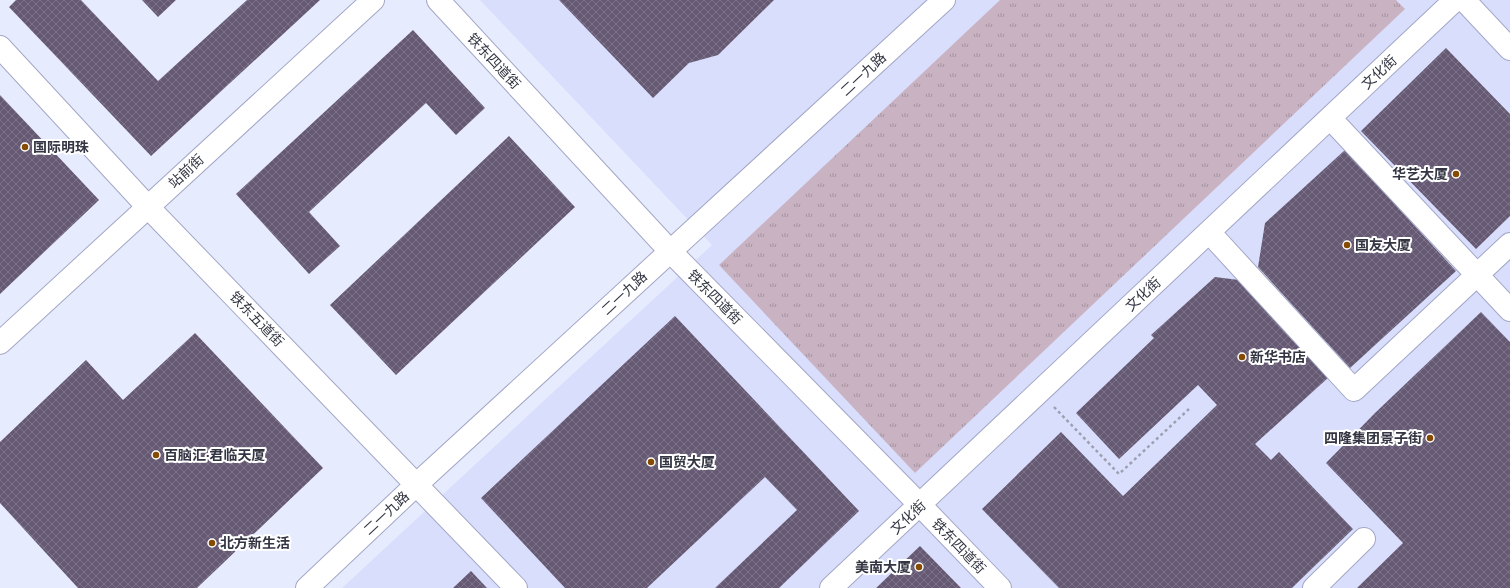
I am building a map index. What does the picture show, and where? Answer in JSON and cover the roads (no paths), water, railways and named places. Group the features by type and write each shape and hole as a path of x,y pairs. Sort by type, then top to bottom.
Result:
{"street":[{"name":"站前街","path":"0,343 373,0"},
{"name":"铁东四道街","path":"438,0 670,251 1000,588"},
{"name":"二一九路","path":"306,588 417,484 944,0"},
{"name":"文化街","path":"831,588 1455,0"},
{"path":"1464,0 1510,49"},
{"name":"铁东五道街","path":"0,47 148,207 516,588"},
{"path":"1330,118 1510,310"},
{"path":"1209,232 1354,390 1510,244"},
{"path":"1314,588 1364,539"}],"place":[{"name":"国际明珠","path":"25,147"},
{"name":"华艺大厦","path":"1456,174"},
{"name":"国友大厦","path":"1347,245"},
{"name":"新华书店","path":"1242,357"},
{"name":"四隆集团景子街","path":"1430,438"},
{"name":"百脑汇·君临天厦","path":"156,455"},
{"name":"国贸大厦","path":"651,462"},
{"name":"北方新生活","path":"212,543"},
{"name":"美南大厦","path":"919,567"}]}
